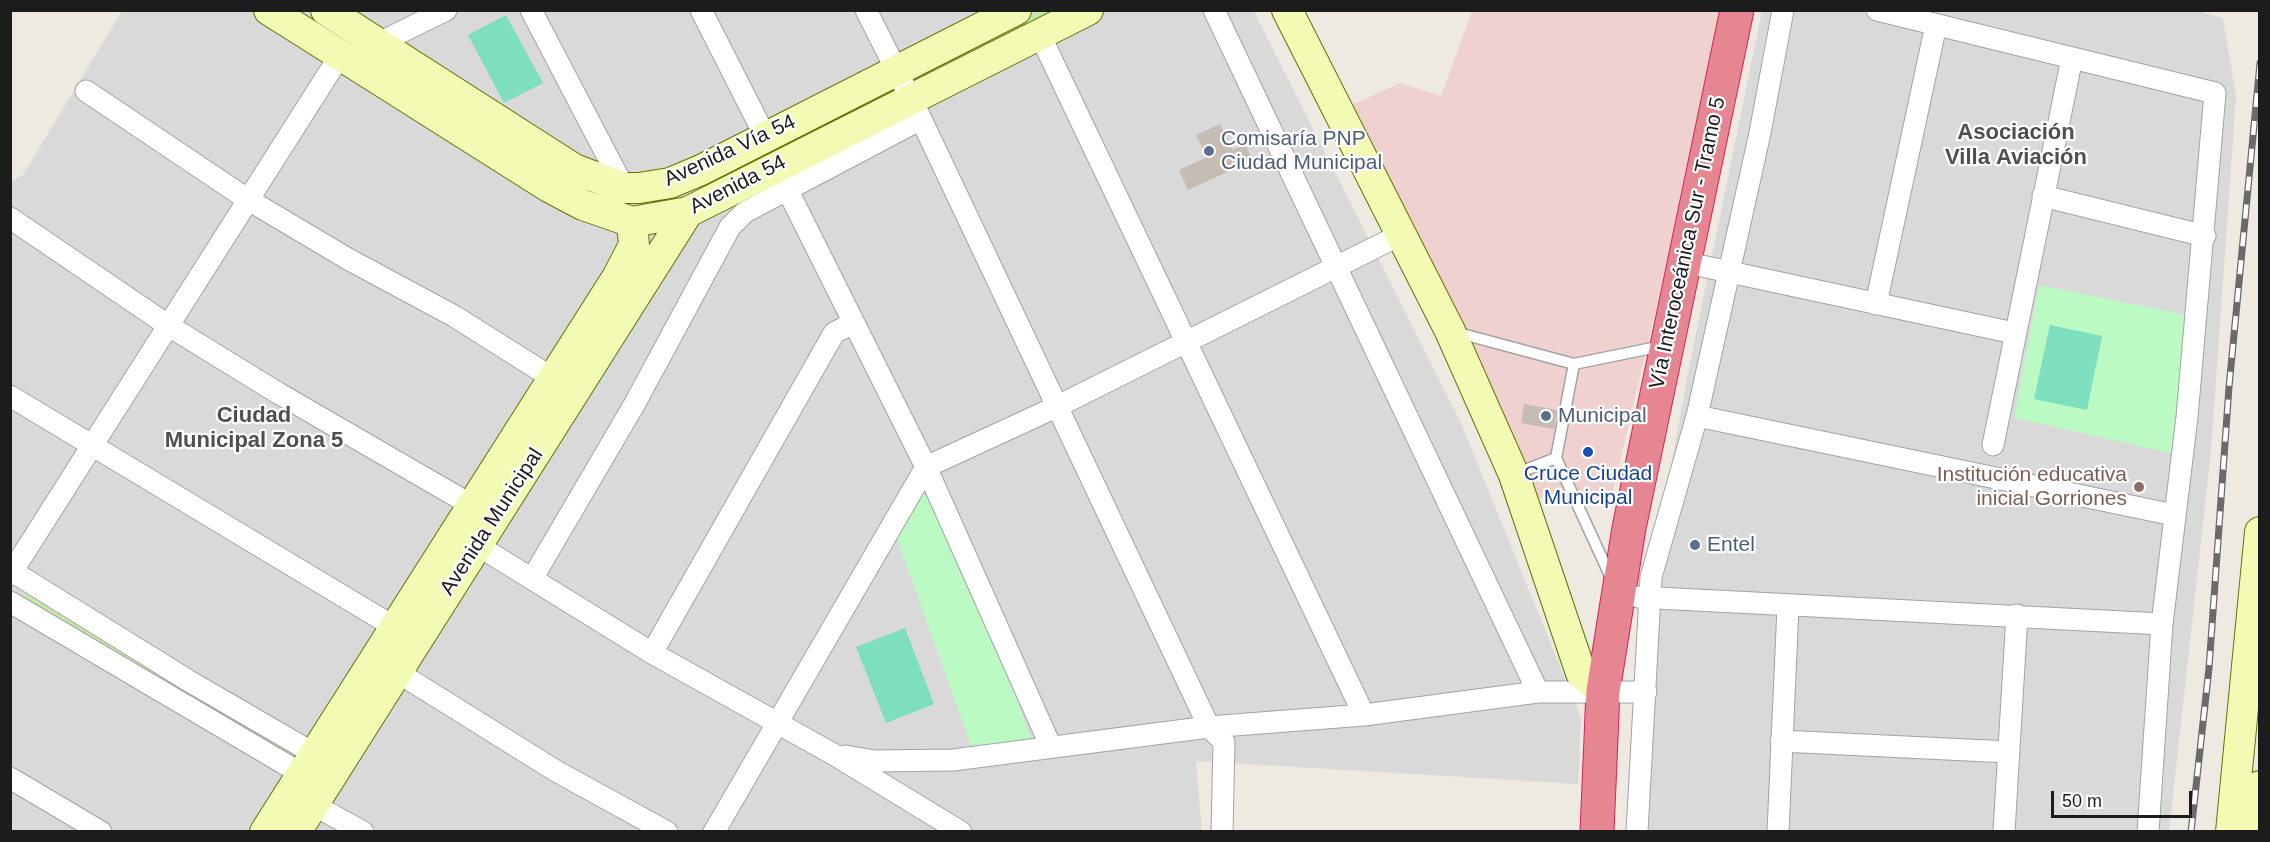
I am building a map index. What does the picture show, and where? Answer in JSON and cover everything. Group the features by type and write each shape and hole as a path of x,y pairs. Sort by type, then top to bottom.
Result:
{"highway":[{"name":"Vía Interoceánica Sur - Tramo 5","path":"1597,831 1603,691 1629,528 1737,10"}],"main road":[{"name":"Avenida 54","path":"269,10 339,57 549,187 583,205 632,222 688,212 916,109 1039,33 1088,10"},
{"name":"Avenida Vía 54","path":"326,10 574,169 624,188 670,183 715,163 1016,10"},
{"path":"1287,10 1450,331 1514,475 1581,673 1603,691"},
{"name":"Avenida Municipal","path":"303,800 406,634 473,506 565,386 688,212"},
{"name":"Avenida Municipal","path":"406,634 477,545 565,386 630,256 634,245 632,222"},
{"path":"2231,831 2259,532"},
{"path":"2254,831 2259,786"}],"street":[{"path":"377,44 446,10"},
{"path":"531,10 624,188"},
{"path":"701,10 765,136"},
{"path":"866,10 916,109 1209,727 1224,742 1222,831"},
{"path":"1214,10 1538,692"},
{"path":"1637,831 1651,577 1697,416 1783,10"},
{"path":"1877,10 2215,93 2205,236 2187,417 2162,624 2148,831"},
{"path":"1876,304 1936,25"},
{"path":"1039,33 1364,715"},
{"path":"303,800 189,681 11,572 339,57"},
{"path":"1993,445 2014,333 2072,58"},
{"path":"86,91 247,199 348,259 454,316 565,386"},
{"path":"532,579 634,405 730,227 745,212 788,191 916,109"},
{"path":"788,191 926,466 1051,747"},
{"path":"2043,196 2205,236"},
{"path":"10,218 169,326 278,393 473,506 477,545 652,653 833,754 961,831"},
{"path":"714,831 926,466 1056,407 1400,235"},
{"path":"1683,262 2014,333"},
{"path":"652,653 834,333 853,323"},
{"path":"10,396 406,634"},
{"path":"1697,416 2174,514"},
{"path":"1619,597 2162,624"},
{"path":"10,602 303,800 363,831"},
{"path":"1778,831 1788,607"},
{"path":"2004,831 2017,615"},
{"path":"386,665 556,771 667,831"},
{"path":"833,754 875,761 912,763 953,760 1209,727 1364,715 1484,701 1538,692 1646,692"},
{"path":"1781,741 2009,752"},
{"path":"10,778 101,831"}],"lane":[{"path":"1450,331 1574,364 1666,345"},
{"path":"1574,364 1556,458 1619,597"},
{"path":"1514,475 1556,458"}],"shaded area":[{"path":"2194,10 2223,18 2236,96 2211,451 2169,831 1627,832 1636,659 1688,373 1762,11"},
{"path":"122,11 1254,11 1461,423 1581,718 1578,784 1196,761 1202,832 11,831 10,182 23,175"},
{"path":"1472,11 1726,11 1610,504 1538,498 1448,299 1350,106 1400,83 1441,96"}],"green space":[{"path":"1041,11 1069,11 947,69 941,58"},
{"path":"506,15 543,83 504,103 468,35"},
{"path":"2039,285 2187,315 2171,453 2014,418"},
{"path":"2050,325 2102,336 2087,410 2034,399"},
{"path":"918,495 928,495 998,649 1032,741 972,748 896,536"},
{"path":"29,594 289,750 287,754 24,600 25,595"},
{"path":"905,628 934,704 886,723 856,647"}],"building":[{"path":"1220,124 1233,150 1245,144 1253,160 1188,190 1179,170 1207,157 1196,135"},
{"path":"1524,404 1558,410 1554,429 1521,423"}],"railway":[{"path":"2191,832 2209,668 2229,387 2260,63"}],"place":[{"name":"Comisaría PNP Ciudad Municipal","path":"1209,151"},
{"name":"Municipal","path":"1546,416"},
{"name":"Cruce Ciudad Municipal","path":"1588,452"},
{"name":"Institución educativa inicial Gorriones","path":"2139,487"},
{"name":"Entel","path":"1695,545"}],"district":[{"name":"Asociación Villa Aviación","path":"2016,146"},
{"name":"Ciudad Municipal Zona 5","path":"254,428"}]}
